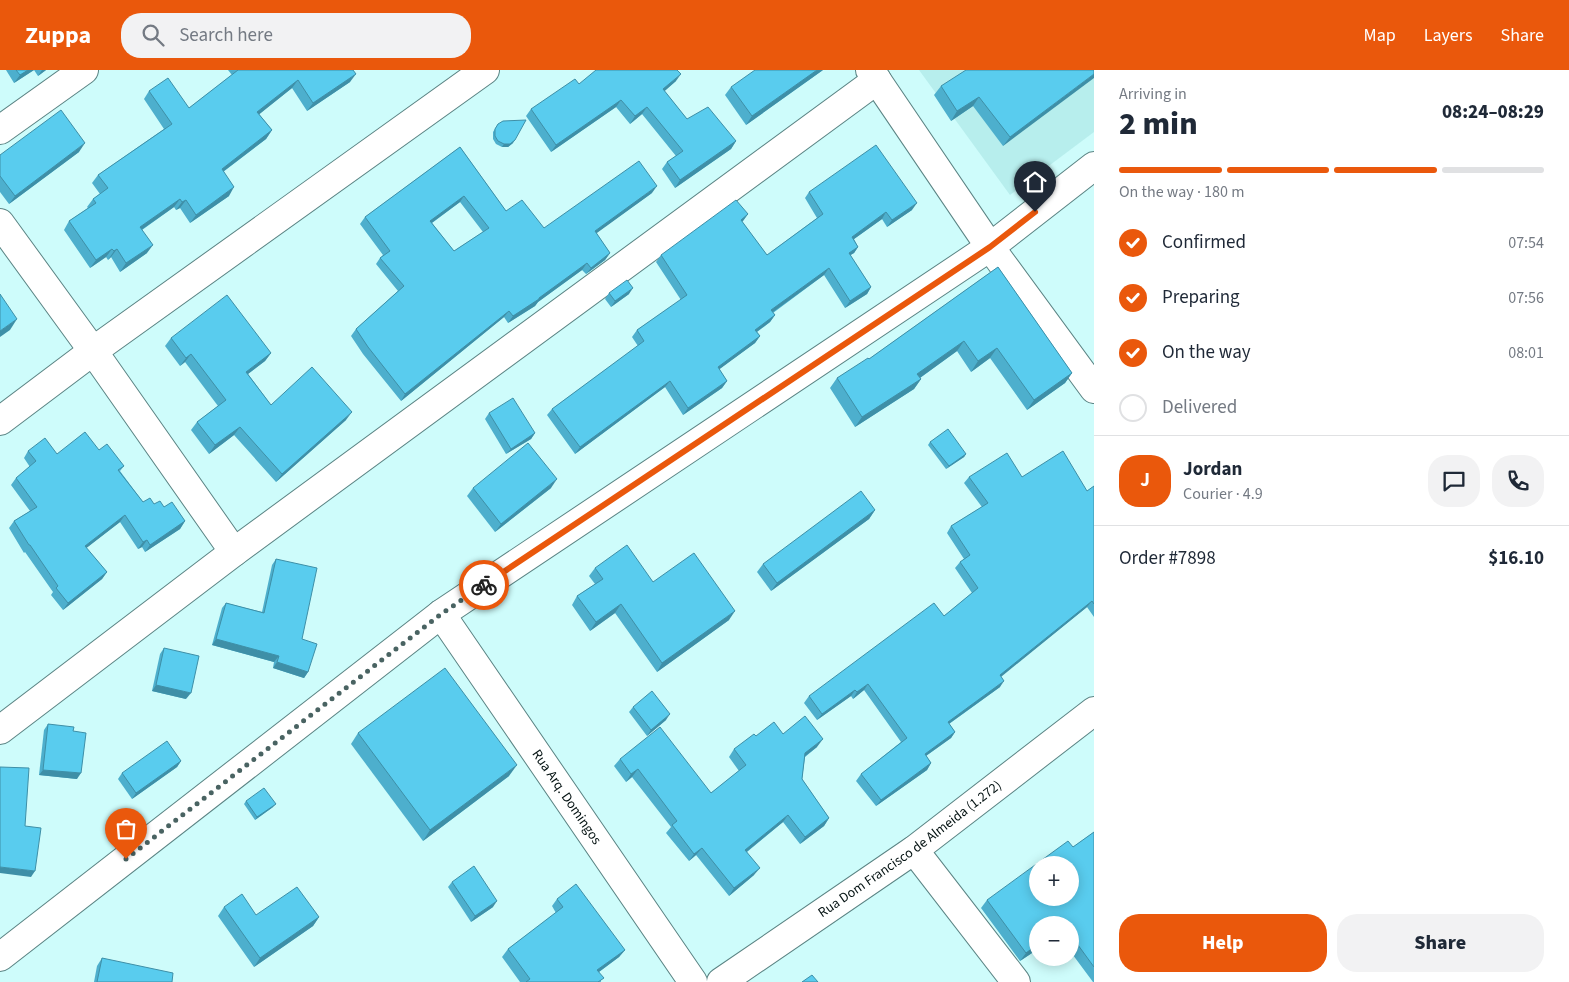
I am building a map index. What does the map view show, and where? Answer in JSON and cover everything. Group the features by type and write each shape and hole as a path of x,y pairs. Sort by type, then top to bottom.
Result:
{"street":[{"path":"0,130 84,70"},
{"path":"0,421 93,351 486,70"},
{"path":"0,730 234,552 873,75 990,247 1094,389"},
{"path":"0,957 441,614 990,247 1094,166"},
{"path":"0,223 93,351 234,552"},
{"name":"Rua Arq. Domingos","path":"441,614 693,982"},
{"name":"Rua Dom Francisco de Almeida (1.272)","path":"721,982 914,850 1094,711"},
{"path":"914,850 1016,982"}],"shaded area":[{"path":"919,70 1094,70 1094,132 1010,195"}],"building":[{"path":"16,70 28,70 20,75"},
{"path":"238,70 353,70 356,74 313,103 298,80 257,112 272,130 222,169 234,187 196,215 186,200 182,202 180,199 140,227 153,245 126,263 117,249 114,251 112,249 96,260 69,221 96,203 93,199 108,188 98,175 172,124 149,91 168,78 189,108"},
{"path":"596,70 677,70 681,74 663,89 687,119 708,107 736,141 680,180 667,162 683,151 647,107 635,116 621,100 556,145 531,109 575,79 579,84"},
{"path":"755,70 817,70 752,116 731,87"},
{"path":"966,70 1094,70 1094,74 1010,137 979,97 957,111 941,86"},
{"path":"61,110 85,143 15,196 0,176 0,155"},
{"path":"526,120 515,140 510,144 498,141 495,136 495,129 498,124 503,121"},
{"path":"876,145 917,203 892,220 886,212 852,237 858,247 849,253 871,287 850,301 829,268 771,310 775,315 755,330 760,336 718,367 727,381 688,408 670,381 580,447 552,409 644,341 637,330 687,295 661,255 736,200 748,214 741,220 767,255 823,214 809,192"},
{"path":"460,147 506,211 522,200 544,228 639,161 657,186 595,231 610,253 591,268 587,263 513,316 509,311 405,394 356,329 404,286 380,258 390,251 365,217","holes":["464,196 489,228 454,251 430,221"]},
{"path":"998,267 1072,373 1034,400 997,348 978,361 964,341 917,374 921,379 862,417 837,378 869,359"},
{"path":"627,280 633,288 615,301 609,293"},
{"path":"0,294 17,319 0,331"},
{"path":"227,295 271,353 246,372 271,405 312,367 352,412 282,474 240,427 215,445 197,422 226,400 191,354 186,358 171,338"},
{"path":"513,398 535,433 511,449 489,413"},
{"path":"948,429 966,454 949,466 930,442"},
{"path":"85,432 99,450 107,444 124,466 118,470 143,502 150,498 154,504 160,501 164,507 172,502 185,521 150,545 147,540 143,542 125,515 85,546 107,572 68,603 56,588 58,586 14,521 37,507 16,478 36,461 28,451 45,438 57,454"},
{"path":"528,443 557,479 501,524 473,488"},
{"path":"1063,451 1087,491 1094,486 1094,604 1092,601 1000,675 1004,681 948,722 955,732 925,754 931,763 881,800 861,774 907,738 868,684 857,692 855,690 822,714 809,696 934,603 944,616 978,588 960,562 970,555 951,526 988,503 969,477 1007,453 1022,477"},
{"path":"861,491 875,510 777,583 763,564"},
{"path":"627,545 653,582 694,553 735,611 662,663 621,604 596,622 577,596 603,579 595,568"},
{"path":"276,559 317,568 302,639 317,644 308,672 277,662 279,656 216,639 226,603 264,613"},
{"path":"164,648 199,656 191,693 156,685"},
{"path":"445,668 517,765 430,830 358,733"},
{"path":"652,691 670,714 651,730 633,707"},
{"path":"805,716 823,739 805,753 802,779 829,818 805,837 788,815 745,850 760,868 734,888 702,848 694,854 672,825 677,821 638,769 631,774 620,759 660,727 711,793 746,765 734,749 754,734 756,736 774,722 783,734"},
{"path":"48,724 74,727 73,731 86,733 81,773 43,770"},
{"path":"167,741 181,761 136,793 122,773"},
{"path":"0,767 29,768 25,826 41,828 35,871 0,867"},
{"path":"264,788 276,804 257,817 246,801"},
{"path":"1094,832 1094,967 1079,946 1079,916 1029,916 1029,951 1026,953 987,900 1029,869 1029,906 1079,906 1079,856 1047,856 1068,841 1073,847"},
{"path":"474,866 497,901 475,916 452,882"},
{"path":"576,884 625,950 597,970 604,978 598,982 526,982 530,979 508,949 563,907 557,899"},
{"path":"297,887 319,917 260,958 224,907 242,894 256,915"},
{"path":"102,958 173,973 172,982 97,982"},
{"path":"812,975 818,982 802,982"}],"way so far":[{"path":"126,859 441,614 484,585"}],"route":[{"path":"484,585 990,247 1035,212"}]}
